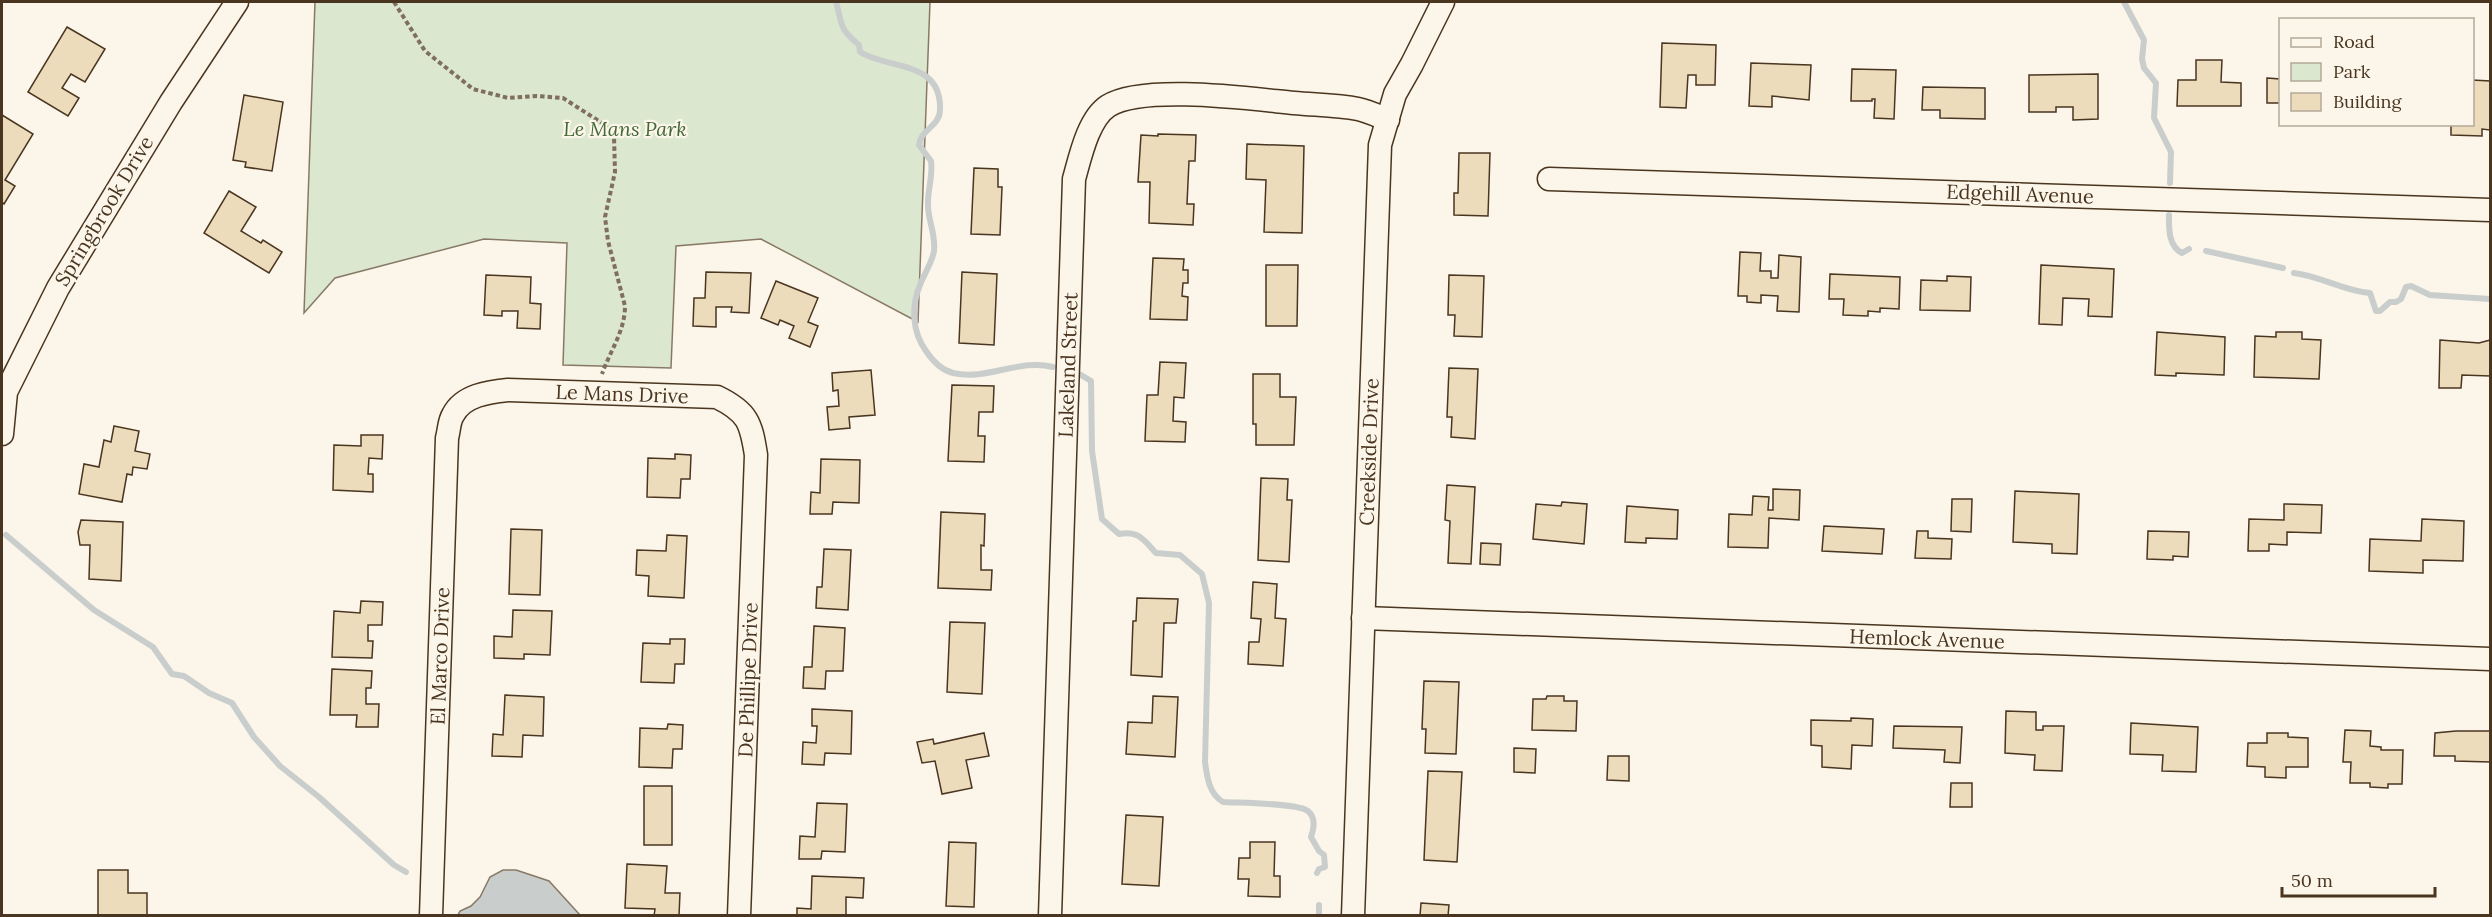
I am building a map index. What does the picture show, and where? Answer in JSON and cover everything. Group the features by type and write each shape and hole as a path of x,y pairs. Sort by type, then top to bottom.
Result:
{"street":[{"name":"Springbrook Drive","path":"2,434 4,391 58,288 171,102 237,2"},
{"name":"Creekside Drive","path":"1353,915 1380,145 1395,94 1443,2"},
{"name":"Lakeland Street","path":"1050,915 1074,179 1082,146 1094,122 1107,106 1131,98 1162,95 1201,95 1359,109 1388,120"},
{"name":"Edgehill Avenue","path":"1549,179 1999,192 2490,210"},
{"name":"Le Mans Drive","path":"465,402 484,392 508,390 717,397 737,406 747,420 754,444"},
{"name":"El Marco Drive","path":"431,915 447,438 453,415 465,402"},
{"name":"De Phillipe Drive","path":"739,915 756,455 754,444"},
{"name":"Hemlock Avenue","path":"1363,618 2490,659"}],"path":[{"path":"394,2 425,51 473,89 508,98 537,96 563,98 605,125 614,136 615,172 606,217 608,241 625,306 625,315 622,330 602,374 600,393"}],"green space":[{"name":"Le Mans Park","path":"315,2 930,2 918,322 761,239 676,246 671,368 563,365 567,243 484,239 335,278 304,313"}],"shaded area":[{"path":"503,870 516,870 549,881 580,915 458,915 460,911 471,906 480,897 490,877"}],"building":[{"path":"67,27 105,49 85,82 71,74 62,88 79,98 68,116 28,92"},
{"path":"1662,43 1716,45 1715,85 1696,85 1696,75 1688,75 1686,108 1660,107"},
{"path":"2196,60 2222,60 2221,82 2241,83 2241,106 2177,106 2178,80 2196,80"},
{"path":"1751,63 1811,65 1809,100 1772,96 1772,107 1749,106"},
{"path":"1852,69 1896,70 1894,119 1874,118 1875,99 1851,101"},
{"path":"2098,74 2098,119 2073,120 2073,107 2056,107 2056,112 2029,112 2029,75"},
{"path":"2267,78 2279,79 2279,103 2267,103"},
{"path":"2474,80 2490,81 2490,130 2482,129 2482,136 2451,135 2451,126 2474,126"},
{"path":"1923,87 1985,88 1985,119 1940,118 1940,110 1922,110"},
{"path":"244,95 283,102 272,171 245,167 246,162 233,160"},
{"path":"2,115 33,134 5,180 15,186 4,204 2,202"},
{"path":"1158,134 1196,135 1195,161 1189,161 1187,204 1194,204 1193,225 1149,223 1150,182 1138,182 1141,135 1158,136"},
{"path":"1247,144 1304,146 1302,233 1264,232 1266,180 1246,179"},
{"path":"1459,153 1490,153 1488,216 1454,215 1454,193 1458,193"},
{"path":"974,168 998,169 998,187 1002,187 1000,235 971,234"},
{"path":"229,191 256,207 241,231 261,243 263,240 282,252 269,273 204,233"},
{"path":"1740,252 1761,253 1760,271 1771,271 1771,278 1778,278 1779,255 1801,257 1799,312 1777,311 1778,296 1761,295 1761,303 1747,302 1747,296 1738,296"},
{"path":"1153,258 1184,259 1183,270 1188,270 1188,283 1183,283 1182,296 1188,297 1187,320 1150,319"},
{"path":"1266,265 1298,265 1297,326 1266,326"},
{"path":"2041,265 2114,269 2112,317 2088,316 2089,299 2063,298 2062,325 2039,324"},
{"path":"706,272 751,273 749,313 731,312 732,307 716,307 716,327 693,326 694,298 705,298"},
{"path":"962,272 997,274 994,345 959,343"},
{"path":"1830,274 1900,277 1899,309 1880,308 1880,312 1868,311 1868,316 1843,315 1844,299 1829,299"},
{"path":"486,275 531,277 530,303 541,304 540,329 517,328 518,311 502,311 502,316 484,315"},
{"path":"1449,275 1484,276 1482,337 1454,336 1455,315 1448,315"},
{"path":"1947,276 1971,277 1970,311 1920,310 1921,280 1947,281"},
{"path":"776,281 818,298 808,322 818,326 810,347 789,338 794,326 780,320 778,325 761,318"},
{"path":"2157,332 2225,337 2224,375 2176,373 2176,376 2155,375"},
{"path":"2276,332 2302,332 2302,339 2321,340 2319,379 2254,377 2255,336 2276,337"},
{"path":"2440,340 2479,343 2490,340 2490,376 2462,375 2461,388 2439,388"},
{"path":"1160,362 1186,363 1184,398 1174,397 1173,421 1186,422 1185,442 1145,441 1147,395 1158,395"},
{"path":"1449,368 1478,369 1475,439 1451,437 1452,417 1447,417"},
{"path":"871,370 875,415 849,417 850,428 829,430 827,407 839,406 838,390 833,391 832,373"},
{"path":"1253,374 1280,374 1280,397 1296,397 1294,445 1256,445 1256,424 1253,424"},
{"path":"952,385 994,386 993,412 979,412 978,436 985,436 984,462 948,461"},
{"path":"114,426 139,431 135,451 150,454 147,469 133,467 132,475 127,474 122,502 79,494 84,464 99,467 104,440 111,442"},
{"path":"361,435 383,435 382,459 369,458 368,474 373,474 373,492 333,490 334,445 361,446"},
{"path":"675,454 691,455 690,479 681,479 680,498 647,497 648,458 675,459"},
{"path":"821,459 860,460 859,503 833,502 832,514 810,514 811,492 820,493"},
{"path":"1261,478 1288,479 1287,500 1292,500 1289,562 1258,560"},
{"path":"1447,485 1475,487 1471,564 1448,563 1450,521 1445,520"},
{"path":"1773,489 1800,490 1799,520 1769,518 1768,548 1728,547 1729,514 1752,515 1753,496 1769,497 1768,510 1773,510"},
{"path":"2015,491 2079,494 2077,554 2052,553 2052,544 2013,542"},
{"path":"1952,499 1972,499 1971,532 1951,531"},
{"path":"1562,502 1587,504 1584,544 1533,539 1536,504 1561,506"},
{"path":"2284,504 2322,505 2321,533 2287,532 2287,545 2269,544 2269,551 2248,551 2249,519 2284,520"},
{"path":"1627,506 1678,510 1677,539 1646,538 1646,543 1625,542"},
{"path":"941,512 985,514 981,570 992,570 991,590 938,588"},
{"path":"2422,519 2464,521 2463,561 2423,560 2423,573 2369,571 2370,539 2421,541"},
{"path":"81,520 123,522 121,581 89,579 90,545 80,545 78,532"},
{"path":"1824,526 1884,529 1882,554 1822,551"},
{"path":"511,529 542,530 540,595 509,594"},
{"path":"1917,531 1928,531 1928,538 1952,539 1951,559 1915,558"},
{"path":"2148,531 2189,532 2188,557 2173,556 2173,560 2147,559"},
{"path":"667,535 687,536 684,598 648,596 649,576 636,575 637,550 666,551"},
{"path":"1481,543 1501,544 1500,565 1480,564"},
{"path":"824,549 851,550 848,610 816,608 817,587 822,587"},
{"path":"1253,582 1277,584 1275,618 1286,619 1283,666 1248,664 1249,642 1259,642 1261,619 1251,618"},
{"path":"1137,598 1178,599 1176,623 1164,623 1162,677 1131,675 1133,621 1136,621"},
{"path":"361,601 383,602 382,625 368,625 368,641 373,641 372,658 332,657 334,611 360,613"},
{"path":"513,610 552,611 550,655 524,654 524,659 494,658 494,636 512,637"},
{"path":"950,622 985,623 982,694 947,692"},
{"path":"814,626 845,628 843,671 826,671 825,689 803,688 804,667 812,667"},
{"path":"670,639 685,639 684,664 675,664 674,683 641,682 643,643 670,644"},
{"path":"332,669 372,671 371,688 366,688 366,704 379,704 378,727 356,727 357,715 330,715"},
{"path":"1424,681 1459,682 1456,754 1425,753 1426,729 1422,729"},
{"path":"505,695 544,697 543,736 523,735 522,757 492,756 493,734 503,735"},
{"path":"1153,696 1178,697 1175,757 1126,754 1128,722 1152,723"},
{"path":"1547,696 1564,696 1564,701 1577,701 1576,731 1532,730 1533,699 1546,699"},
{"path":"812,709 852,711 851,754 825,753 824,765 802,764 803,742 816,743 817,726 812,726"},
{"path":"2006,711 2036,712 2036,730 2043,730 2043,726 2064,726 2062,771 2034,770 2035,755 2005,753"},
{"path":"1851,718 1873,719 1872,746 1852,745 1851,769 1822,767 1822,746 1811,745 1811,720 1851,721"},
{"path":"2131,723 2198,727 2196,772 2162,771 2163,755 2130,754"},
{"path":"668,724 683,725 682,749 673,749 672,768 639,767 640,728 667,729"},
{"path":"1894,726 1962,727 1960,763 1944,762 1945,750 1893,748"},
{"path":"2345,730 2371,731 2370,746 2381,747 2381,750 2403,750 2402,784 2388,784 2388,788 2370,787 2370,783 2350,783 2351,762 2343,762"},
{"path":"2490,731 2490,762 2455,761 2455,756 2434,756 2435,733"},
{"path":"984,733 989,756 966,760 972,788 942,794 935,761 922,763 917,742 933,739 934,744"},
{"path":"2267,733 2288,733 2288,737 2308,738 2308,767 2286,767 2286,778 2265,777 2265,767 2247,766 2248,743 2267,743"},
{"path":"1514,748 1536,749 1535,773 1514,772"},
{"path":"1608,756 1629,756 1629,781 1607,780"},
{"path":"1428,771 1462,772 1457,862 1424,860"},
{"path":"1951,783 1972,783 1972,807 1950,807"},
{"path":"644,786 672,786 672,845 644,845"},
{"path":"817,803 847,804 845,852 822,851 821,859 799,859 800,836 815,837"},
{"path":"1126,815 1163,817 1159,886 1122,884"},
{"path":"949,842 976,843 974,907 946,906"},
{"path":"1250,842 1275,842 1274,876 1280,876 1280,897 1248,896 1249,879 1238,879 1239,858 1250,858"},
{"path":"627,864 667,866 665,893 680,893 679,916 654,916 655,909 625,908"},
{"path":"98,870 128,870 128,893 147,893 147,916 98,916"},
{"path":"812,876 864,878 863,898 846,897 846,916 797,916 797,908 811,909"},
{"path":"1421,903 1449,905 1448,916 1420,916"}],"waterway":[{"path":"836,2 842,26 859,45 860,52 923,74 932,82 938,94 939,115 923,135 919,145 931,161 928,208 934,238 932,260 917,293 914,310 914,319 921,344 937,364 953,373 978,374 1028,365 1053,367"},
{"path":"2124,2 2144,40 2142,59 2144,68 2156,83 2154,118 2171,152 2170,183"},
{"path":"2169,215 2170,236 2174,246 2182,253 2189,249"},
{"path":"2206,251 2283,268"},
{"path":"2294,273 2370,293 2376,311 2380,311 2390,302 2401,299 2406,287 2411,286 2430,295 2490,299"},
{"path":"1081,375 1091,381 1092,451 1102,519 1119,534 1131,533 1140,537 1156,553 1180,555 1202,574 1209,603 1205,762 1212,790 1223,802 1293,806 1308,811 1313,820 1311,837 1324,855 1325,867 1319,869 1317,873"},
{"path":"6,535 94,610 153,647 172,674 184,676 209,693 232,703 254,737 280,766 319,797 394,865 406,872"},
{"path":"1319,905 1319,916"}]}
